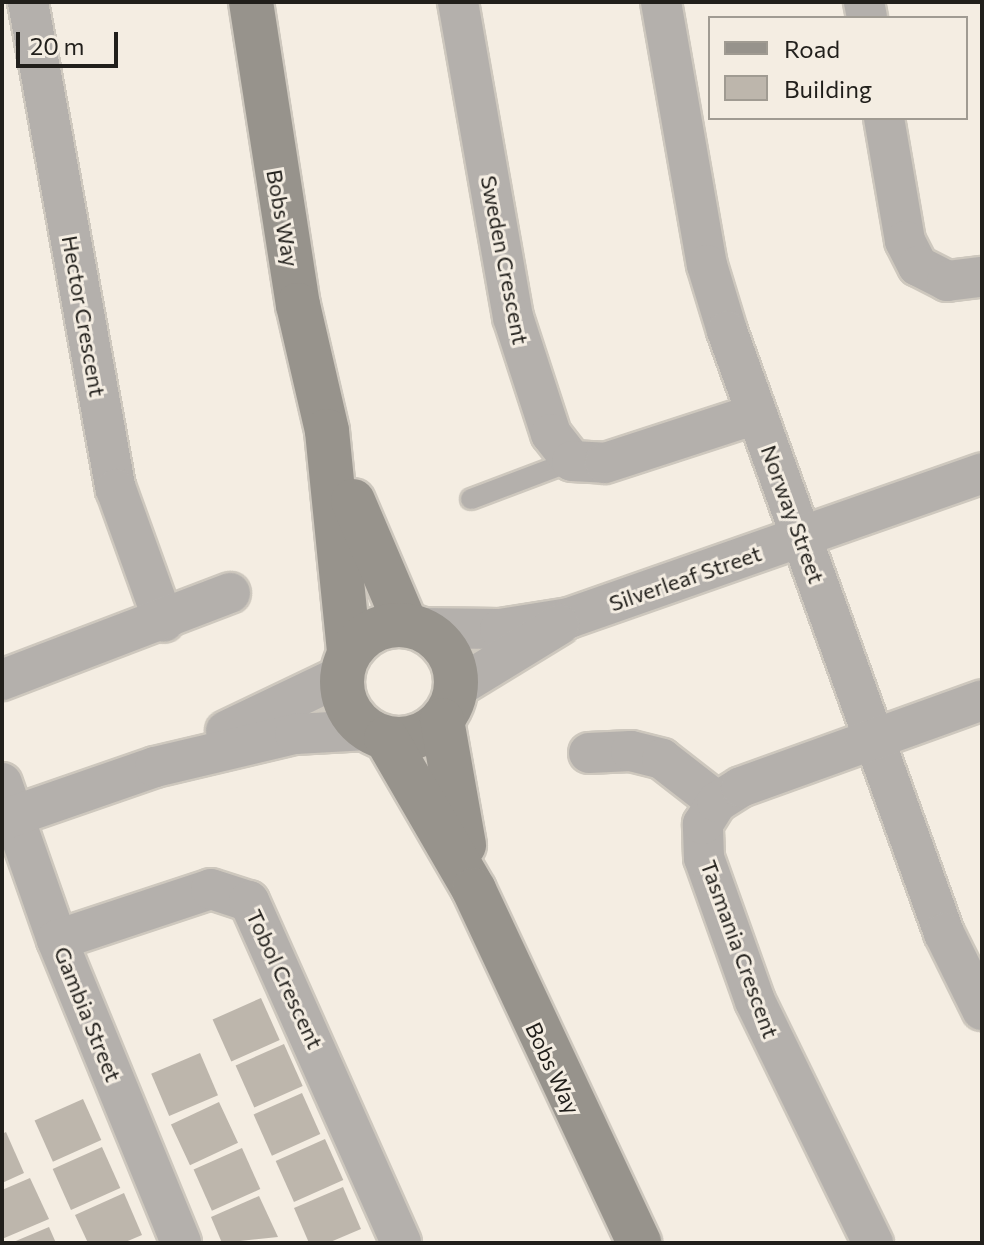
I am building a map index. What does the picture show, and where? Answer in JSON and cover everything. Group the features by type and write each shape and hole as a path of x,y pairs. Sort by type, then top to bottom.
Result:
{"street":[{"name":"Hector Crescent","path":"28,2 116,489 164,622"},
{"name":"Bobs Way","path":"251,2 298,305 327,431 345,664"},
{"name":"Sweden Crescent","path":"458,2 513,317 551,434 572,461"},
{"name":"Norway Street","path":"661,2 707,265 756,414 871,739 944,933 982,1010"},
{"path":"884,120 905,241 918,266 947,281 982,277"},
{"path":"572,461 605,463 756,414"},
{"name":"Bobs Way","path":"327,431 412,626"},
{"name":"Silverleaf Street","path":"569,618 982,473"},
{"path":"2,680 164,622 230,593"},
{"path":"155,767 345,664 384,627 500,629 569,618"},
{"path":"6,806 295,734 377,734 407,739 449,704 569,618"},
{"path":"412,626 451,658 449,704"},
{"path":"345,664 347,706 377,734"},
{"path":"589,753 631,751 662,759 717,802 741,787 982,700"},
{"name":"Bobs Way","path":"449,704 474,890"},
{"name":"Bobs Way","path":"377,734 474,890 639,1243"},
{"name":"Tasmania Crescent","path":"717,802 703,824 704,858 755,1001 873,1243"},
{"name":"Gambia Street","path":"6,806 57,940 181,1243"},
{"name":"Tobol Crescent","path":"57,940 211,889 249,901 401,1243"}],"lane":[{"path":"471,499 572,461"}],"building":[{"path":"261,998 280,1040 231,1062 213,1020"},
{"path":"284,1044 303,1086 254,1108 236,1066"},
{"path":"200,1053 218,1095 169,1116 151,1074"},
{"path":"302,1093 320,1134 272,1156 254,1115"},
{"path":"83,1099 101,1140 53,1162 35,1121"},
{"path":"219,1102 238,1143 190,1165 171,1124"},
{"path":"6,1132 24,1173 2,1183 2,1134"},
{"path":"325,1139 343,1180 294,1202 276,1161"},
{"path":"102,1147 120,1188 71,1210 53,1169"},
{"path":"242,1148 260,1189 212,1211 194,1170"},
{"path":"30,1178 49,1219 2,1239 2,1190"},
{"path":"343,1187 361,1229 328,1243 309,1243 294,1208"},
{"path":"124,1193 142,1235 123,1243 88,1243 75,1215"},
{"path":"259,1196 278,1237 222,1243 211,1217"},
{"path":"49,1227 56,1243 11,1243"}]}
